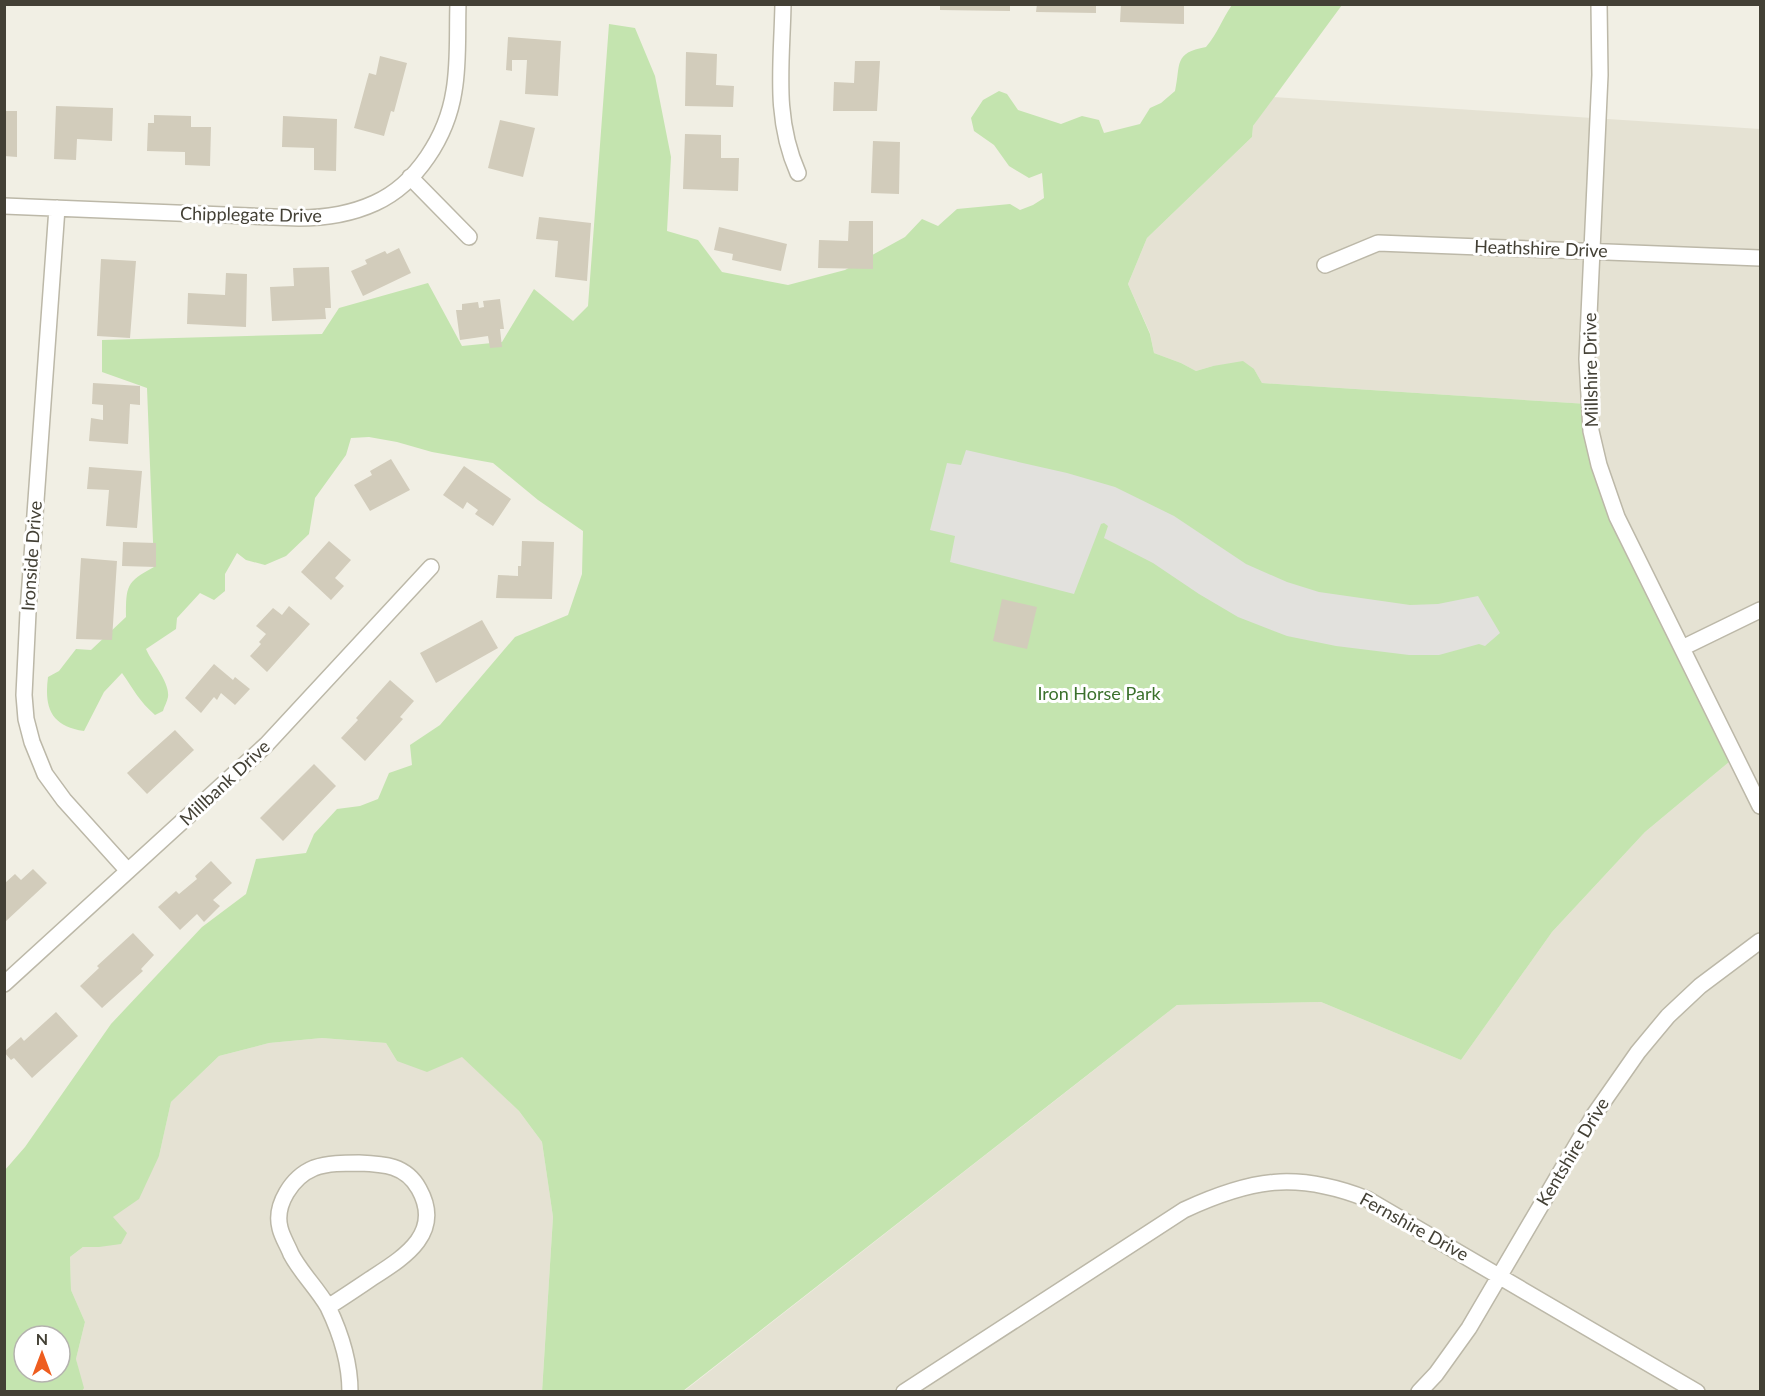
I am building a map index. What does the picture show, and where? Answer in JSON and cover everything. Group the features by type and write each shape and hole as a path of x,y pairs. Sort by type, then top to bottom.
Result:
{"street":[{"name":"Chipplegate Drive","path":"4,206 323,218 346,214 376,203 410,177 437,142 449,114 455,90 458,4"},
{"path":"783,4 780,108 785,136 798,173"},
{"name":"Millshire Drive","path":"1599,4 1600,75 1587,359 1588,404 1599,465 1617,518 1761,806"},
{"path":"410,177 469,237"},
{"name":"Ironside Drive","path":"57,208 28,612 24,695 26,719 32,742 45,774 64,800 129,871"},
{"name":"Heathshire Drive","path":"1325,265 1378,243 1761,258"},
{"name":"Millbank Drive","path":"4,984 266,745 431,567"},
{"path":"1682,648 1761,610"},
{"name":"Kentshire Drive","path":"1419,1392 1436,1374 1469,1328 1594,1115 1638,1052 1668,1016 1700,986 1761,941"},
{"path":"328,1307 405,1257 416,1246 423,1233 426,1217 424,1197 416,1183 406,1173 389,1164 359,1162 332,1164 313,1169 291,1185 282,1201 279,1216 280,1228 292,1255 328,1307 339,1331 346,1355 350,1392"},
{"name":"Fernshire Drive","path":"904,1392 1184,1210 1238,1188 1263,1182 1289,1181 1316,1183 1367,1198 1697,1392"}],"shaded area":[{"path":"1273,97 1760,129 1760,1391 683,1392 1177,1005 1321,1002 1461,1060 1552,932 1645,832 1735,757 1599,465 1588,404 1262,383 1254,369 1213,366 1196,371 1154,353 1150,333 1128,284 1147,238 1252,137 1253,126"},
{"path":"966,450 1067,473 1115,487 1174,516 1246,564 1287,582 1319,592 1410,605 1438,604 1478,596 1500,633 1485,646 1479,644 1439,655 1409,655 1336,646 1287,636 1238,617 1153,563 1104,538 1108,526 1104,523 1101,524 1074,594 950,562 955,536 930,530 947,463 961,465"},
{"path":"322,1038 386,1043 397,1061 462,1056 519,1111 542,1142 553,1217 542,1391 82,1391 76,1359 85,1322 71,1290 70,1257 83,1247 99,1247 113,1217 159,1156 171,1102 219,1056 269,1043"}],"green space":[{"name":"Iron Horse Park","path":"1232,5 1342,5 1253,126 1252,137 1147,238 1128,284 1150,334 1154,353 1196,371 1243,361 1254,369 1262,383 1588,404 1599,465 1735,757 1645,832 1552,932 1461,1060 1321,1002 1177,1005 683,1391 542,1392 553,1217 542,1142 519,1111 462,1057 427,1072 397,1061 386,1043 322,1038 269,1043 219,1056 171,1102 159,1156 139,1199 113,1217 127,1233 121,1244 83,1247 70,1257 71,1290 85,1322 76,1359 84,1388 82,1391 5,1392 5,1170 25,1147 111,1024 202,927 246,894 256,859 306,853 314,834 337,809 360,806 378,799 389,773 412,765 410,745 440,725 515,637 568,615 582,574 583,531 538,500 493,463 369,437 351,438 346,455 315,498 309,534 286,556 265,565 246,560 237,553 225,574 225,591 214,600 200,593 177,618 176,629 146,649 168,691 163,711 155,715 122,673 104,692 84,731 64,725 52,714 49,706 48,677 59,671 76,649 91,650 126,617 126,598 130,586 138,577 154,567 147,388 102,372 102,340 322,334 339,308 428,283 462,346 502,342 534,289 573,321 588,306 609,24 635,28 655,76 671,157 667,231 698,240 722,272 788,285 845,270 905,237 922,219 938,226 957,209 1010,204 1020,210 1044,198 1042,173 1029,178 1009,166 994,145 974,131 971,118 983,100 999,91 1007,94 1018,110 1061,124 1082,116 1099,120 1104,133 1140,124 1150,108 1161,103 1175,91 1180,61 1183,56 1206,47"}],"building":[{"path":"940,4 1010,4 1010,11 940,10"},
{"path":"1037,4 1096,4 1096,13 1036,12"},
{"path":"1121,4 1184,4 1184,24 1120,22"},
{"path":"508,37 561,41 558,96 525,94 527,60 512,60 512,71 506,70"},
{"path":"686,52 717,54 716,85 734,86 733,107 685,106"},
{"path":"380,56 407,63 394,112 391,111 384,136 354,128 369,73 376,75"},
{"path":"855,61 880,61 877,111 833,111 834,82 854,83"},
{"path":"56,106 113,108 112,141 77,139 76,160 54,159"},
{"path":"4,111 17,111 17,157 4,156"},
{"path":"154,115 191,116 191,127 211,127 210,166 185,165 185,152 147,151 148,123 154,123"},
{"path":"283,116 337,119 336,171 314,170 314,148 282,147"},
{"path":"500,120 535,128 523,177 488,168"},
{"path":"685,134 721,135 721,158 739,158 738,191 683,189"},
{"path":"873,141 900,142 899,194 871,193"},
{"path":"539,217 591,223 587,281 555,277 558,241 536,239"},
{"path":"849,221 873,221 873,269 818,268 819,240 848,241"},
{"path":"719,227 787,244 781,271 732,260 733,254 714,250"},
{"path":"399,248 411,273 363,296 351,271 367,264 365,260 385,251 387,254"},
{"path":"101,259 136,261 130,338 97,336"},
{"path":"329,267 331,308 325,308 326,319 272,321 270,287 294,286 293,268"},
{"path":"226,273 247,274 246,327 187,324 188,293 225,295"},
{"path":"500,299 504,329 500,329 502,347 490,348 488,336 460,340 456,310 462,310 462,304 478,302 479,308 484,307 483,301"},
{"path":"93,383 140,386 140,405 130,404 128,444 89,441 91,418 103,420 103,405 92,404"},
{"path":"391,459 410,490 370,511 354,485 372,475 370,471"},
{"path":"464,466 511,499 493,526 475,514 478,510 467,502 463,509 443,495"},
{"path":"89,467 142,471 137,528 106,526 109,490 87,489"},
{"path":"329,541 351,560 335,578 344,586 331,600 301,572"},
{"path":"522,541 554,542 552,599 496,598 498,575 518,576 518,566 521,566"},
{"path":"123,542 156,543 156,567 122,566"},
{"path":"81,558 117,561 112,640 76,639"},
{"path":"1002,599 1037,607 1027,649 993,641"},
{"path":"289,606 310,624 267,672 250,656 261,644 259,642 266,634 256,626 273,608 282,615"},
{"path":"482,620 498,648 436,683 420,653"},
{"path":"214,664 233,680 235,677 250,689 235,705 221,693 217,700 214,697 201,713 185,698"},
{"path":"390,680 414,701 400,717 403,719 365,761 341,738"},
{"path":"175,730 194,750 147,794 127,773"},
{"path":"314,764 336,786 283,841 260,818"},
{"path":"211,861 232,883 213,900 220,906 204,922 197,914 180,930 158,907 176,891 179,894 197,879 195,876"},
{"path":"33,869 47,883 5,922 5,883 15,874 21,880"},
{"path":"133,933 154,955 141,969 143,971 102,1008 80,986 99,968 97,966"},
{"path":"56,1012 78,1036 32,1078 14,1058 11,1060 4,1052 21,1037 24,1041"}]}
